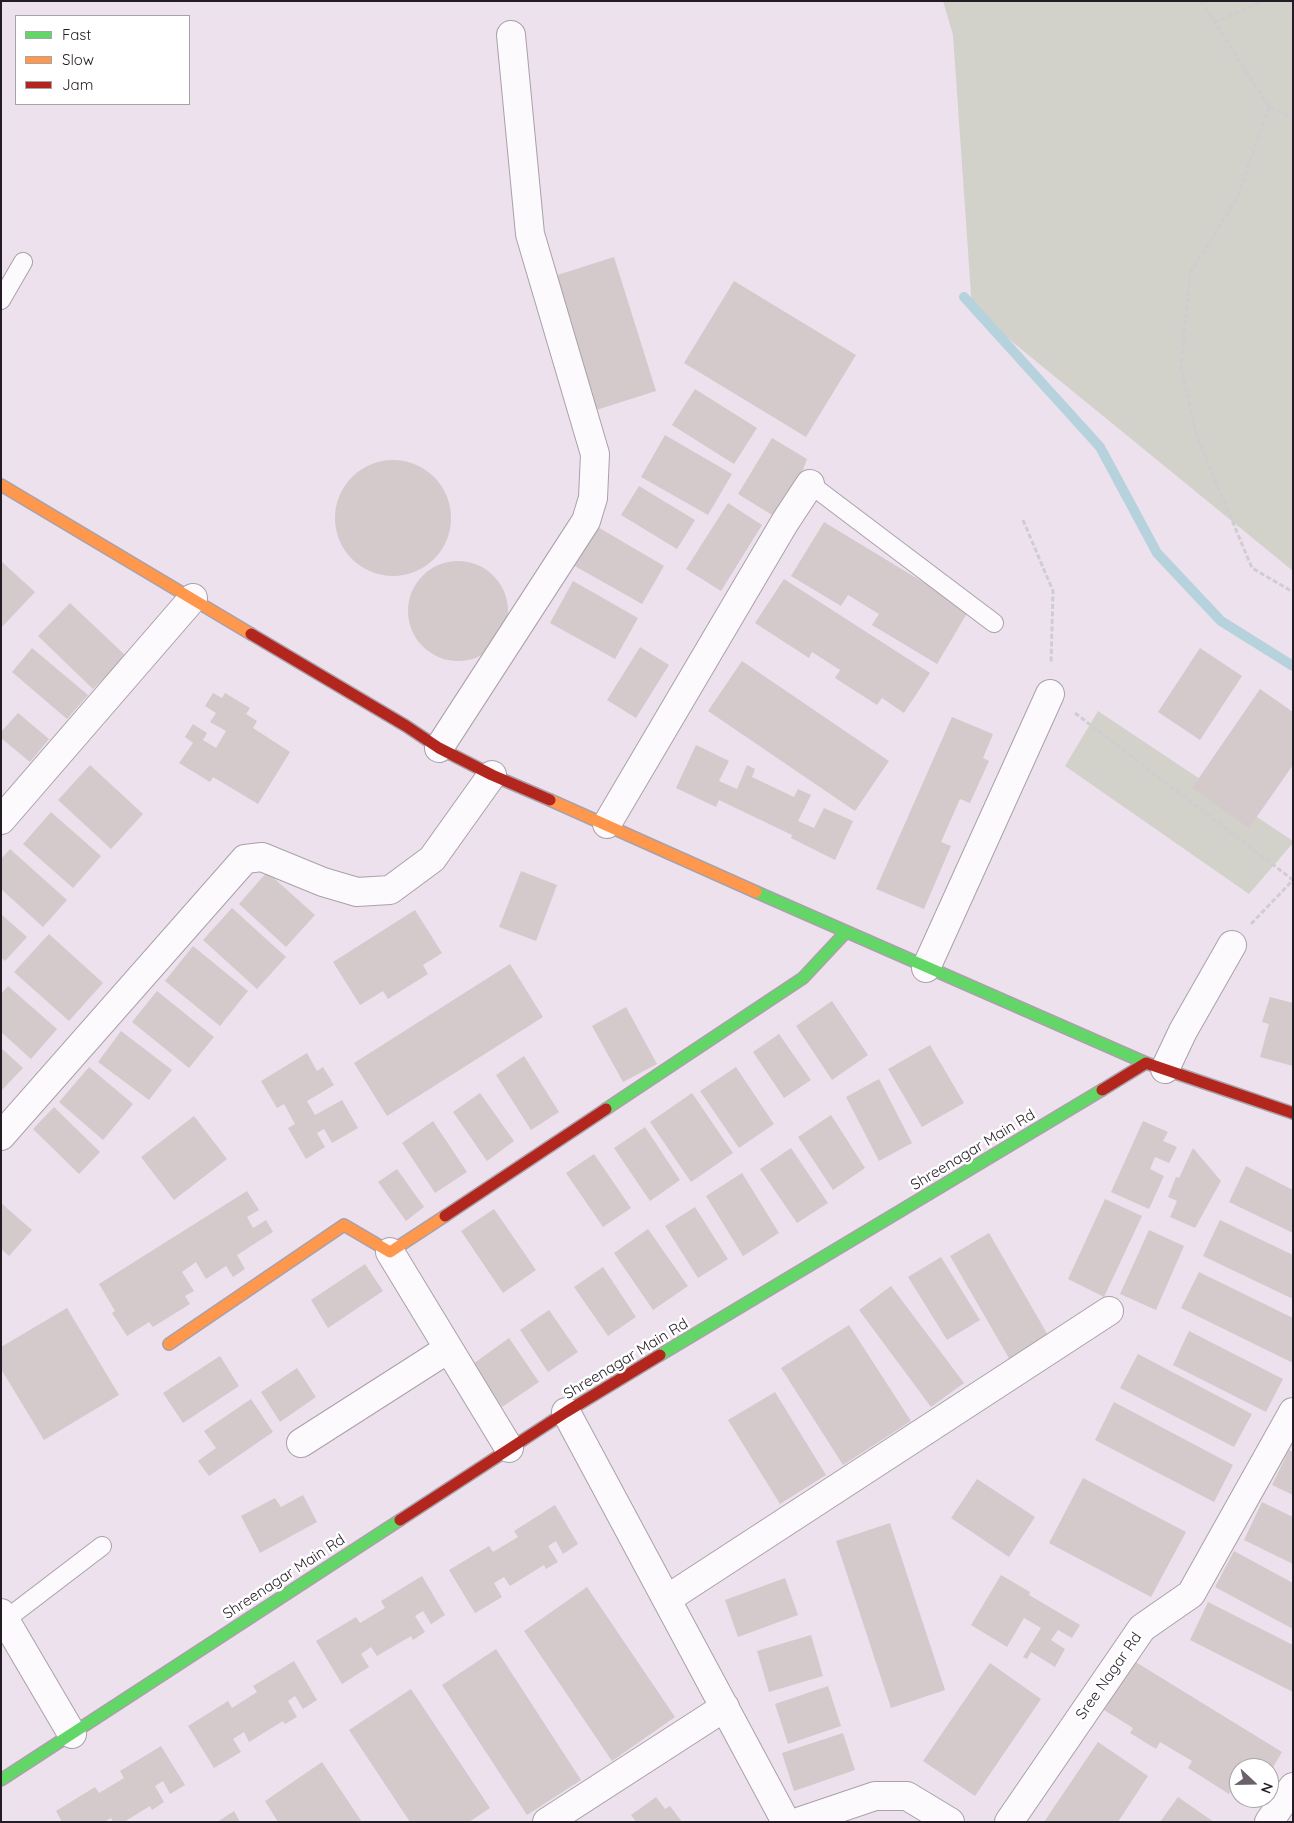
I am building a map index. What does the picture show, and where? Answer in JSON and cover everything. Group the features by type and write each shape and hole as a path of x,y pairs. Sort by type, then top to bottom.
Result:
{"street":[{"path":"438,748 586,521 593,498 595,454 530,234 511,35"},
{"path":"607,824 780,530 810,484"},
{"path":"1,485 406,726 438,748 492,775 607,824 926,968 1156,1066 1293,1112"},
{"path":"1,820 193,598"},
{"path":"926,968 1050,694"},
{"path":"1,1136 244,859 262,857 323,882 357,892 390,890 432,859 492,775"},
{"path":"390,1252 803,978 846,932"},
{"path":"1156,1066 1184,1031 1232,945"},
{"name":"Shreenagar Main Rd","path":"1,1780 566,1412 1156,1066"},
{"path":"169,1344 344,1225 390,1252 508,1448"},
{"path":"667,1599 1110,1311"},
{"path":"301,1443 448,1349"},
{"path":"566,1412 786,1822"},
{"name":"Sree Nagar Rd","path":"1009,1822 1142,1628 1191,1594 1293,1412"},
{"path":"3,1617 72,1734"},
{"path":"547,1822 725,1706"},
{"path":"1269,1822 1293,1788"},
{"path":"798,1822 875,1796 907,1796 950,1822"}],"lane":[{"path":"1,300 23,262"},
{"path":"810,484 994,623"},
{"path":"3,1617 102,1546"}],"path":[{"path":"1201,1 1269,107 1293,118"},
{"path":"1214,23 1264,1"},
{"path":"1269,107 1237,198 1190,273 1181,367 1197,437 1252,568 1293,592"},
{"path":"1023,520 1053,591 1050,694 1293,880 1232,945"}],"shaded area":[{"path":"943,1 1293,1 1293,571 972,309 953,35"},
{"path":"1098,711 1293,841 1249,894 1065,766"}],"building":[{"path":"614,257 656,391 590,412 548,278"},
{"path":"734,281 856,355 806,437 684,363"},
{"path":"695,389 757,428 734,464 672,425"},
{"path":"665,435 732,474 708,515 641,477"},
{"path":"772,438 807,459 794,494 772,515 738,494"},
{"path":"393,460 415,464 425,469 434,477 442,486 447,496 451,518 447,540 442,550 434,559 425,567 415,572 393,576 371,572 361,567 352,559 344,550 339,540 335,518 339,496 344,486 352,477 361,469 371,464"},
{"path":"639,486 695,520 677,549 621,515"},
{"path":"728,503 762,525 721,591 686,569"},
{"path":"824,522 969,610 937,664 872,625 879,614 848,595 841,606 791,576"},
{"path":"596,526 664,566 642,604 573,565"},
{"path":"1,561 35,592 1,628"},
{"path":"458,561 468,562 486,569 500,583 507,601 507,621 500,639 486,653 468,660 458,661 448,660 430,653 416,639 409,621 408,611 409,601 416,583 430,569 448,562"},
{"path":"784,579 930,673 904,713 882,698 877,705 835,678 840,670 812,652 809,658 755,623"},
{"path":"573,581 638,618 615,659 550,623"},
{"path":"70,603 126,656 93,689 38,636"},
{"path":"640,647 669,665 636,718 607,700"},
{"path":"32,648 88,695 67,719 12,672"},
{"path":"1200,648 1242,676 1200,740 1158,712"},
{"path":"742,661 889,761 855,811 708,711"},
{"path":"1260,689 1293,712 1293,765 1249,828 1192,788"},
{"path":"213,693 222,698 225,693 250,708 246,714 257,721 253,728 290,752 258,804 213,777 210,782 179,763 193,743 185,737 193,724 207,733 203,740 216,748 226,731 210,722 216,713 205,706"},
{"path":"18,713 49,739 30,762 1,738 1,732"},
{"path":"952,717 993,734 983,758 989,761 970,803 960,799 941,842 951,846 924,909 876,889"},
{"path":"696,745 729,761 719,781 737,789 747,765 755,769 752,777 794,797 798,789 811,795 798,821 814,828 824,808 853,821 835,860 791,838 792,835 719,800 716,807 676,788"},
{"path":"90,765 143,814 111,849 58,800"},
{"path":"51,812 101,856 73,888 23,844"},
{"path":"10,849 67,900 43,927 1,889 1,859"},
{"path":"521,871 557,885 536,941 499,927"},
{"path":"267,872 315,915 286,947 239,904"},
{"path":"232,908 286,957 257,989 203,940"},
{"path":"415,910 442,953 423,965 428,974 388,999 383,991 360,1005 333,962"},
{"path":"1,914 27,937 5,961 1,957"},
{"path":"49,934 103,983 69,1021 14,972"},
{"path":"193,946 248,991 220,1026 165,981"},
{"path":"510,964 543,1017 387,1116 354,1063"},
{"path":"8,986 57,1029 31,1059 1,1032 1,994"},
{"path":"157,991 214,1037 189,1068 132,1022"},
{"path":"1270,997 1293,1003 1293,1066 1260,1057 1269,1024 1262,1022"},
{"path":"832,1001 868,1055 832,1080 796,1026"},
{"path":"626,1007 657,1064 623,1082 592,1026"},
{"path":"121,1031 172,1070 149,1100 98,1062"},
{"path":"779,1034 811,1080 784,1098 753,1052"},
{"path":"930,1045 964,1103 922,1127 888,1069"},
{"path":"1,1048 23,1068 1,1091"},
{"path":"307,1053 317,1071 323,1067 334,1085 307,1101 315,1115 342,1100 358,1128 332,1143 324,1129 317,1133 325,1147 306,1159 288,1128 295,1124 284,1104 277,1108 261,1081"},
{"path":"524,1056 559,1112 531,1130 496,1075"},
{"path":"89,1067 133,1104 103,1140 59,1102"},
{"path":"736,1067 774,1124 739,1148 700,1091"},
{"path":"879,1079 912,1143 879,1161 846,1097"},
{"path":"480,1093 514,1141 487,1161 453,1112"},
{"path":"692,1093 733,1153 691,1182 650,1122"},
{"path":"54,1107 100,1152 79,1174 33,1129"},
{"path":"831,1115 865,1168 833,1190 798,1137"},
{"path":"194,1116 227,1159 174,1200 141,1157"},
{"path":"433,1121 467,1172 435,1193 402,1143"},
{"path":"1143,1121 1168,1132 1163,1141 1177,1147 1169,1163 1155,1157 1150,1169 1164,1176 1149,1209 1111,1192"},
{"path":"645,1127 680,1180 650,1201 614,1148"},
{"path":"791,1148 828,1203 797,1223 760,1169"},
{"path":"1193,1148 1221,1181 1195,1228 1170,1217 1177,1201 1168,1197 1176,1177 1179,1178"},
{"path":"594,1154 631,1208 603,1227 566,1173"},
{"path":"1246,1166 1293,1190 1293,1233 1229,1202"},
{"path":"397,1169 424,1207 406,1221 378,1182"},
{"path":"742,1173 779,1233 743,1256 706,1196"},
{"path":"247,1191 259,1210 247,1217 253,1228 266,1220 273,1232 237,1255 245,1269 233,1277 226,1266 206,1279 196,1262 182,1272 194,1291 185,1296 190,1304 153,1327 149,1322 127,1336 112,1313 115,1311 99,1284"},
{"path":"1105,1199 1142,1216 1104,1297 1068,1279"},
{"path":"1,1203 32,1230 9,1256 1,1249"},
{"path":"695,1207 728,1259 698,1278 665,1226"},
{"path":"494,1209 536,1270 503,1293 461,1231"},
{"path":"1220,1220 1293,1255 1293,1299 1203,1256"},
{"path":"648,1229 688,1286 653,1310 614,1253"},
{"path":"1149,1230 1184,1246 1156,1310 1120,1294"},
{"path":"989,1233 1049,1337 1010,1360 950,1256"},
{"path":"941,1257 980,1320 947,1340 908,1277"},
{"path":"365,1264 383,1291 328,1328 311,1300"},
{"path":"603,1267 636,1317 608,1336 574,1287"},
{"path":"1199,1272 1293,1318 1293,1363 1181,1308"},
{"path":"891,1286 964,1383 931,1407 859,1310"},
{"path":"67,1308 119,1395 44,1440 1,1369 1,1347"},
{"path":"549,1310 578,1352 548,1372 520,1330"},
{"path":"849,1325 911,1421 843,1465 781,1368"},
{"path":"1189,1331 1283,1379 1266,1412 1173,1365"},
{"path":"509,1338 539,1382 502,1407 473,1364"},
{"path":"1138,1354 1252,1414 1234,1447 1120,1388"},
{"path":"220,1356 239,1386 183,1423 163,1393"},
{"path":"297,1368 316,1397 280,1422 261,1392"},
{"path":"775,1392 826,1475 780,1504 728,1420"},
{"path":"251,1399 273,1432 209,1476 198,1461 216,1448 204,1431"},
{"path":"1114,1402 1233,1465 1214,1502 1095,1440"},
{"path":"1289,1450 1293,1452 1293,1495 1272,1485"},
{"path":"1083,1478 1186,1532 1151,1597 1049,1543"},
{"path":"977,1479 1035,1517 1009,1557 951,1518"},
{"path":"303,1495 317,1522 260,1553 241,1516 275,1498 281,1507"},
{"path":"1262,1502 1293,1517 1293,1564 1244,1540"},
{"path":"555,1505 578,1544 563,1554 556,1541 548,1546 558,1562 546,1569 544,1565 510,1586 504,1577 494,1583 502,1597 475,1613 449,1570 489,1546 493,1552 518,1537 514,1531"},
{"path":"890,1523 945,1690 891,1708 836,1541"},
{"path":"1234,1551 1293,1583 1293,1629 1215,1587"},
{"path":"1001,1575 1030,1592 1029,1595 1080,1625 1072,1638 1058,1630 1051,1640 1065,1649 1055,1667 1031,1652 1027,1659 1023,1657 1041,1628 1024,1618 1007,1647 971,1625"},
{"path":"422,1576 445,1615 431,1624 423,1611 415,1616 425,1632 413,1640 411,1636 377,1656 371,1647 361,1654 369,1667 342,1684 316,1641 356,1617 360,1623 385,1608 381,1601"},
{"path":"785,1578 798,1615 738,1637 725,1600"},
{"path":"587,1587 675,1717 612,1761 524,1631"},
{"path":"1208,1602 1293,1645 1293,1692 1190,1640"},
{"path":"811,1635 823,1676 769,1692 757,1651"},
{"path":"496,1649 581,1780 527,1815 442,1685"},
{"path":"294,1661 317,1700 303,1709 295,1696 288,1701 297,1717 285,1724 283,1721 249,1742 244,1732 233,1739 241,1752 214,1768 188,1726 228,1701 232,1708 257,1692 253,1686"},
{"path":"1134,1661 1282,1752 1278,1758 1229,1758 1229,1794 1188,1768 1192,1761 1160,1742 1156,1749 1130,1733 1133,1728 1104,1710"},
{"path":"990,1663 1041,1699 975,1796 923,1761"},
{"path":"828,1686 841,1726 788,1744 775,1704"},
{"path":"411,1689 490,1808 469,1822 410,1822 349,1730"},
{"path":"843,1733 855,1770 794,1791 782,1753"},
{"path":"1098,1742 1148,1776 1118,1822 1044,1822"},
{"path":"161,1746 185,1785 170,1794 163,1781 155,1786 164,1802 152,1810 150,1806 124,1822 113,1822 111,1818 104,1822 62,1822 56,1811 95,1787 99,1793 124,1778 120,1771"},
{"path":"322,1762 362,1822 278,1822 265,1801"},
{"path":"656,1797 665,1809 670,1806 682,1822 636,1822 631,1815"},
{"path":"1178,1797 1214,1822 1160,1822"},
{"path":"234,1811 240,1822 217,1822"}],"waterway":[{"path":"964,297 1100,447 1157,553 1221,621 1293,666"}],"traffic: fast":[{"path":"756,892 1146,1063"},
{"path":"606,1109 803,978 846,932"},
{"path":"660,1355 1102,1090"},
{"path":"1,1780 400,1520"}],"traffic: slow":[{"path":"1,485 251,634"},
{"path":"550,800 756,892"},
{"path":"169,1344 344,1225 390,1252 445,1216"}],"traffic: jam":[{"path":"251,634 406,726 439,748 492,775 550,800"},
{"path":"1102,1090 1146,1063 1293,1113"},
{"path":"445,1216 606,1109"},
{"path":"400,1520 566,1412 660,1355"}]}
